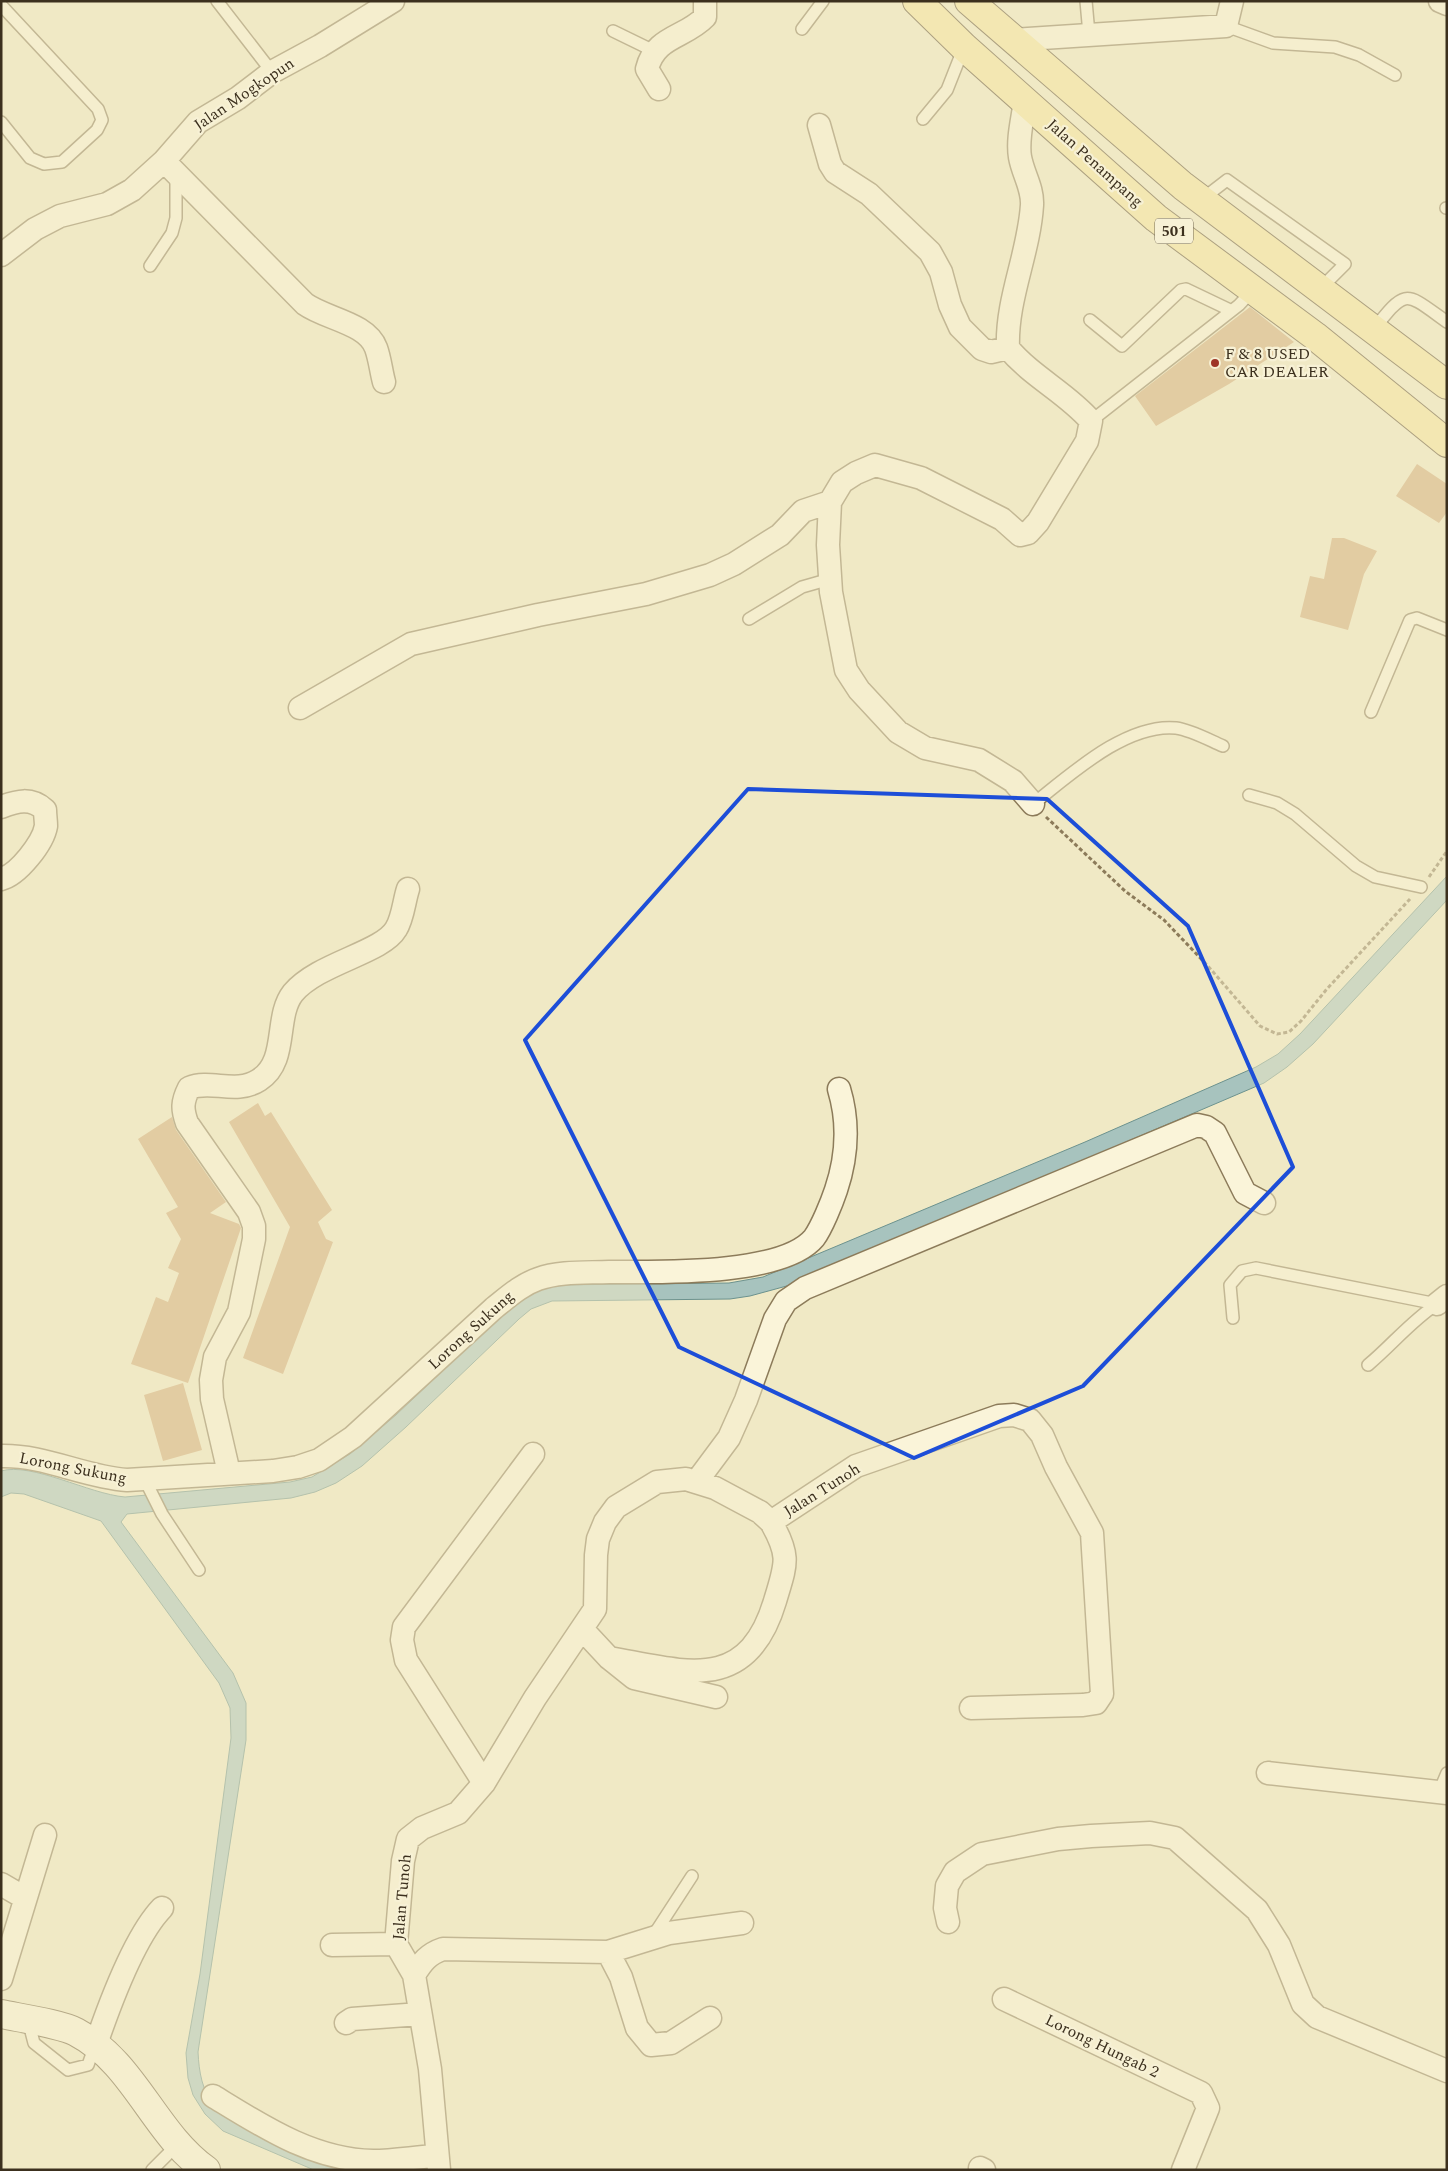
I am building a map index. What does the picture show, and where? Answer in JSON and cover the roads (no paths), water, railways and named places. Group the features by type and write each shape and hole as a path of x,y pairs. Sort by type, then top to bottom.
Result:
{"main road":[{"name":"Jalan Penampang","path":"917,1 964,47 1156,218 1315,336 1447,443"},
{"name":"501","path":"969,1 1012,40 1201,200 1447,385"},
{"path":"1,2014 74,2031 96,2044 123,2069 177,2145 206,2170"}],"street":[{"name":"Jalan Mogkopun","path":"1,255 35,229 60,216 108,204 170,166 198,122 238,98 272,72 320,46 393,1"},
{"path":"659,89 647,69 654,50 698,25 705,16 705,1"},
{"path":"1440,1 1447,4"},
{"path":"1012,40 1089,34 1232,9"},
{"path":"1025,100 1020,156 1030,188 1032,203 1030,228 1010,312 1008,348 1038,378 1078,407 1091,421 1088,441 1038,522 1028,533 1020,535 1002,519 922,478 875,465 856,472 842,482 830,502 828,546 836,625 846,670 859,690 898,732 925,748 979,760 1013,781 1033,804"},
{"path":"819,125 830,164 835,172 869,194 930,252 941,272 950,304 960,327 982,349 991,352 1008,348"},
{"path":"170,166 305,304 317,313 362,330 376,347 384,382"},
{"path":"300,708 410,644 538,615 646,594 710,575 734,564 780,535 803,511 830,502"},
{"path":"1,807 20,800 39,804 45,810 46,826 38,846 16,869 1,878"},
{"path":"229,1473 212,1399 211,1380 216,1356 239,1312 254,1226 249,1212 187,1123 182,1108 184,1098 189,1088 197,1085 235,1088 249,1085 261,1079 270,1069 278,1050 287,1004 292,994 308,978 385,940 396,929 408,889"},
{"name":"Lorong Sukung","path":"1,1456 27,1457 109,1479 148,1485 229,1473 273,1471 298,1467 319,1460 353,1437 463,1334 517,1289 538,1279 571,1273 669,1271 738,1266 764,1263 800,1249 814,1237 834,1196 840,1177 845,1153 846,1122 839,1089"},
{"path":"697,1481 729,1438 746,1400 775,1319 786,1301 805,1288 1197,1125 1206,1127 1214,1133 1245,1193 1264,1202"},
{"name":"Jalan Tunoh","path":"438,2164 430,2069 414,1975 396,1944 403,1861 408,1839 422,1828 458,1813 484,1783 535,1698 595,1609 598,1539 605,1522 616,1507 657,1482 686,1479 697,1481 744,1503 771,1522 856,1466 976,1422 1014,1414 1030,1420 1042,1435 1056,1467 1092,1533 1102,1694 1096,1703 971,1708"},
{"path":"484,1783 406,1660 402,1640 404,1627 533,1454"},
{"path":"609,1658 686,1672 726,1668 753,1649 770,1617 786,1564 783,1544 771,1522"},
{"path":"582,1629 609,1658 634,1678 716,1697"},
{"path":"1268,1773 1444,1786"},
{"path":"948,1922 944,1908 947,1886 955,1872 982,1854 1058,1839 1150,1833 1175,1838 1257,1910 1278,1945 1304,2004 1317,2017 1447,2071"},
{"path":"2,1974 45,1835"},
{"path":"1,1884 25,1898"},
{"path":"96,2044 106,2011 150,1921 162,1908"},
{"path":"414,1975 423,1961 432,1953 443,1949 608,1952 669,1932 742,1923"},
{"path":"332,1945 396,1944"},
{"path":"608,1952 621,1976 638,2028 652,2045 670,2043 710,2018"},
{"name":"Lorong Hungab 2","path":"1004,1999 1201,2093 1208,2108 1183,2170"},
{"path":"346,2023 352,2019 420,2014"},
{"path":"213,2096 265,2128 327,2155 374,2161 438,2164"}],"lane":[{"path":"216,1 272,72"},
{"path":"802,29 823,1"},
{"path":"1086,1 1089,34"},
{"path":"1,5 98,109 102,120 96,130 62,162 44,164 30,158 1,122"},
{"path":"1232,9 1273,43 1335,47 1359,54 1395,76"},
{"path":"613,32 654,50"},
{"path":"923,119 947,90 964,47"},
{"path":"150,266 172,233 176,218 170,166"},
{"path":"1201,200 1227,180 1345,264 1319,290"},
{"path":"1090,320 1122,346 1180,290 1186,289 1230,310"},
{"path":"1091,421 1240,304 1253,290"},
{"path":"1373,330 1396,302 1402,299 1417,300 1447,322"},
{"path":"750,619 802,587 830,580"},
{"path":"1371,712 1410,620 1417,618 1447,630"},
{"path":"1033,804 1072,773 1121,740 1149,731 1176,728 1223,746"},
{"path":"1249,795 1277,803 1295,814 1356,866 1375,877 1422,887"},
{"path":"1233,1318 1230,1285 1242,1271 1256,1268 1442,1300"},
{"path":"1368,1365 1392,1345 1417,1317 1442,1300"},
{"path":"148,1485 162,1514 199,1570"},
{"path":"652,1937 692,1876"},
{"path":"28,2020 34,2043 68,2070 88,2065 96,2044"},
{"path":"152,2170 177,2145"}],"water":[{"path":"1447,876 1447,900 1313,1044 1287,1067 1264,1083 794,1284 750,1296 730,1299 552,1301 531,1309 519,1319 406,1427 362,1466 336,1483 315,1492 291,1498 127,1514 121,1522 233,1673 246,1703 246,1740 198,2052 200,2074 204,2088 215,2107 224,2115 253,2132 336,2166 351,2170 314,2170 223,2131 205,2114 193,2095 188,2078 186,2053 200,1974 231,1738 230,1708 219,1683 101,1521 24,1494 11,1493 1,1497 1,1471 14,1469 44,1474 111,1495 125,1497 290,1482 312,1477 350,1454 396,1415 507,1310 522,1299 550,1285 729,1283 763,1277 1085,1142 1256,1067 1278,1054 1300,1034"}],"place":[{"name":"F & 8 USED CAR DEALER","path":"1215,363"}]}
